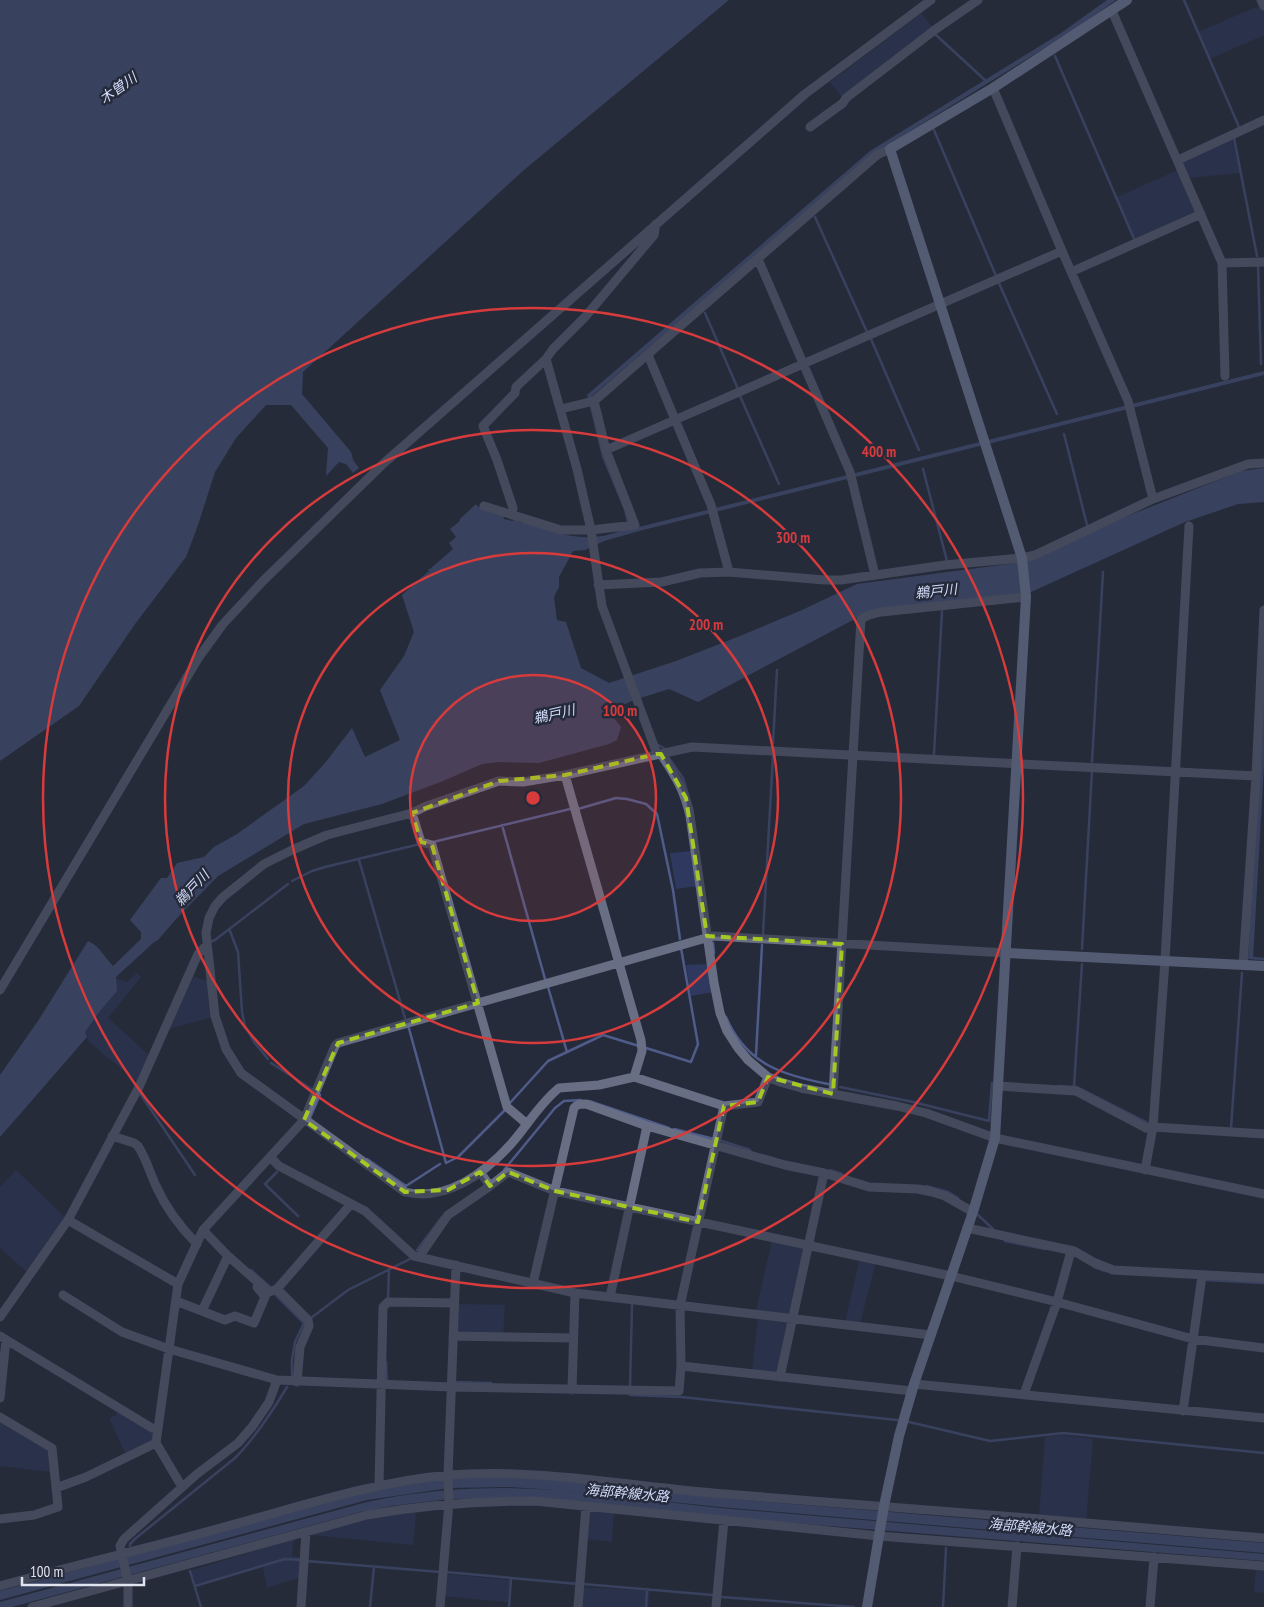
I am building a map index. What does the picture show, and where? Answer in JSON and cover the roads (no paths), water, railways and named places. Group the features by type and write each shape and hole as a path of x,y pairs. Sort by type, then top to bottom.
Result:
{"street":[{"path":"0,990 199,657 223,624 282,562 384,463 805,94 931,0"},
{"path":"810,127 936,29 978,0"},
{"path":"561,410 590,402 648,355 877,155 993,88 1127,0"},
{"path":"1261,0 1264,6"},
{"path":"1112,11 1222,263 1225,376"},
{"path":"993,88 1129,406 1152,499"},
{"path":"1178,160 1264,120"},
{"path":"867,1607 884,1506 899,1436 995,1138 1026,597 1023,559 890,149"},
{"path":"1071,272 1201,214"},
{"path":"512,515 513,508 483,426 515,393 516,388 585,317 654,235 656,224"},
{"path":"606,450 1062,251"},
{"path":"758,258 851,477 875,575"},
{"path":"1222,263 1264,262"},
{"path":"648,355 713,510 729,572"},
{"path":"546,359 577,469 591,532 602,606 659,754 680,784 686,798 720,1013 727,1031 748,1060 768,1077 780,1082 926,1113 995,1138 1264,1194"},
{"path":"484,506 560,530 591,532 635,525 590,402"},
{"path":"598,585 662,582 700,573 729,572 841,580 945,566 1023,559 1152,499 1248,464 1264,463"},
{"path":"1145,1170 1153,1128 1165,961 1189,526"},
{"path":"833,1094 861,620 869,615 881,612 1026,597"},
{"path":"1243,965 1256,776 1264,610"},
{"path":"768,1077 758,1102 724,1106 634,1077 599,1085 559,1088 511,1144 480,1172 448,1190 413,1194 405,1192 241,1073 226,1049 215,1016 206,946 209,918 215,906 223,897 264,864 327,835 412,813 424,806 499,781 523,782 565,775 692,747 705,746 1256,776"},
{"path":"565,775 642,1047 634,1077"},
{"path":"412,813 421,842 432,845 507,1107 527,1124"},
{"path":"182,1487 156,1443 178,1284 203,1230 304,1120 335,1046 338,1043 713,936 1264,966"},
{"path":"0,1317 68,1220 139,1087 198,954 206,946"},
{"path":"998,1086 1076,1091 1146,1128 1264,1134"},
{"path":"533,1283 576,1105 586,1104 647,1126 785,1165 824,1173 869,1187 918,1189 932,1192 945,1196 972,1212"},
{"path":"63,1295 122,1332 169,1349 278,1380 451,1387 678,1391 680,1387 681,1366 680,1306 717,1146 724,1106"},
{"path":"610,1297 647,1126"},
{"path":"112,1136 138,1146 156,1186 180,1228 196,1244"},
{"path":"270,1156 279,1166 364,1211 414,1256 575,1293 931,1335"},
{"path":"480,1172 490,1186"},
{"path":"419,1257 448,1215 508,1172 555,1191 951,1276 1194,1339 1264,1348"},
{"path":"780,1377 824,1173"},
{"path":"230,1258 269,1292 277,1289 351,1204"},
{"path":"68,1220 178,1284"},
{"path":"967,1228 1071,1251 1113,1270 1264,1278"},
{"path":"176,1301 225,1320 235,1316 254,1323 265,1297 203,1230"},
{"path":"1024,1394 1057,1302 1071,1251"},
{"path":"202,1311 230,1258"},
{"path":"440,1607 449,1501 448,1475 456,1266"},
{"path":"1183,1411 1202,1276"},
{"path":"277,1289 310,1322 300,1347 297,1382"},
{"path":"572,1390 575,1293"},
{"path":"379,1485 383,1307 388,1302 454,1303"},
{"path":"453,1336 573,1338"},
{"path":"0,1398 3,1338 152,1428 158,1429"},
{"path":"681,1366 780,1377 913,1388 1024,1394 1264,1418"},
{"path":"128,1607 128,1580 120,1546 124,1539 182,1487 238,1443 252,1428 269,1402 278,1380"},
{"path":"0,1417 52,1448 58,1507 34,1515 0,1519"},
{"path":"56,1488 86,1477 156,1443"},
{"path":"0,1586 379,1485 448,1475 532,1474 721,1494 1264,1538"},
{"path":"32,1607 367,1515 449,1501 536,1502 880,1535 1264,1566"},
{"path":"578,1607 586,1506"},
{"path":"716,1607 724,1520"},
{"path":"301,1607 306,1532"},
{"path":"1012,1607 1017,1546"},
{"path":"1150,1607 1154,1557"}],"water":[{"name":"木曽川","path":"0,0 729,0 524,170 303,372 302,394 351,452 353,460 359,468 353,473 346,464 339,462 326,476 328,448 291,405 266,405 236,438 215,472 186,557 135,624 79,706 0,761"},
{"name":"鵜戸川","path":"1107,0 1116,0 1074,30 878,151 592,396 593,405 635,528 1264,371 1264,375 643,530 604,541 585,550 573,551 559,577 559,587 554,597 557,620 566,622 581,668 609,683 676,661 740,636 857,584 1016,563 1036,558 1110,523 1241,471 1264,468 1264,502 1238,504 1185,522 1031,592 1020,595 868,612 698,702 669,689 634,700 612,710 614,718 621,727 617,740 609,744 539,763 499,762 482,764 382,804 304,824 218,876 158,940 116,977 117,991 85,1032 87,1037 0,1137 0,1075 38,1021 88,941 99,949 113,966 141,939 141,932 130,920 161,878 167,878 177,863 204,857 214,847 237,834 304,786 325,763 352,728 365,757 400,740 380,690 404,656 414,632 402,595 429,571 428,569 453,549 449,543 456,537 450,529 476,504 503,515 504,519 513,521 514,519 521,523 522,520 571,536 602,536 628,529 624,510 602,457 587,395 870,151 1061,33"},
{"path":"1264,688 1264,765 1253,959 1248,959"},
{"name":"海部幹線水路","path":"478,1477 560,1480 721,1498 1264,1543 1264,1553 720,1507 559,1490 506,1487 449,1488 367,1500 0,1600 0,1591 363,1492 428,1480"},
{"path":"506,1488 559,1490 720,1508 1264,1554 1264,1561 718,1517 533,1498 449,1499 360,1512 12,1607 0,1607 0,1602 367,1502 436,1491"}],"waterway":[{"path":"1184,0 1239,127"},
{"path":"936,35 986,81"},
{"path":"1055,56 1135,241"},
{"path":"934,130 996,276"},
{"path":"1234,138 1257,256"},
{"path":"815,217 867,332"},
{"path":"1258,265 1261,364"},
{"path":"998,281 1057,414"},
{"path":"705,313 738,389"},
{"path":"871,339 919,450"},
{"path":"740,396 779,484"},
{"path":"1064,434 1087,525"},
{"path":"923,469 947,561"},
{"path":"1092,762 1103,572"},
{"path":"934,754 942,611"},
{"path":"773,743 777,670"},
{"path":"658,745 664,748"},
{"path":"763,934 773,756"},
{"path":"669,758 683,778 693,811"},
{"path":"1082,949 1092,771"},
{"path":"578,809 616,798 646,804 657,814 673,890 680,939"},
{"path":"433,842 570,809"},
{"path":"502,825 545,979"},
{"path":"292,881 325,867 420,844"},
{"path":"359,860 405,1018"},
{"path":"209,942 215,940 288,884"},
{"path":"228,930 238,952 242,1012 245,1026 254,1042 268,1059"},
{"path":"713,943 714,953"},
{"path":"756,1055 762,945"},
{"path":"646,1048 691,1062 698,1044 681,948"},
{"path":"1251,958 1264,959"},
{"path":"1074,1086 1082,964"},
{"path":"1231,1128 1242,973"},
{"path":"548,987 567,1052"},
{"path":"726,1017 734,1033 744,1046 767,1065 795,1076 828,1084"},
{"path":"408,1025 446,1163 458,1157 505,1110"},
{"path":"509,1104 548,1061 603,1035 639,1046"},
{"path":"271,1063 313,1090"},
{"path":"840,1087 913,1102 989,1121 992,1083"},
{"path":"1058,1086 1077,1087 1150,1124"},
{"path":"139,1092 195,1175"},
{"path":"310,1121 320,1095 318,1095"},
{"path":"504,1170 555,1108 564,1101 581,1100"},
{"path":"589,1101 669,1128"},
{"path":"674,1129 714,1139"},
{"path":"722,1141 750,1150"},
{"path":"367,1159 406,1186 440,1164"},
{"path":"830,1170 842,1174"},
{"path":"277,1172 265,1184 298,1216"},
{"path":"926,1186 948,1192 958,1198"},
{"path":"978,1215 993,1229"},
{"path":"417,1250 442,1217"},
{"path":"1005,1241 1045,1249"},
{"path":"311,1318 348,1290 412,1258"},
{"path":"1094,1267 1105,1271"},
{"path":"388,1299 389,1269"},
{"path":"251,1270 270,1287"},
{"path":"1206,1280 1264,1283"},
{"path":"276,1295 304,1323 295,1342 292,1376"},
{"path":"629,1387 632,1305"},
{"path":"386,1362 387,1381"},
{"path":"454,1382 491,1383"},
{"path":"130,1546 136,1538 235,1458 250,1442 287,1387"},
{"path":"630,1395 681,1397 897,1420"},
{"path":"909,1422 990,1441 1063,1433 1264,1453"},
{"path":"943,1607 946,1548"},
{"path":"195,1586 285,1559 302,1560"},
{"path":"307,1561 440,1572"},
{"path":"370,1607 374,1567"},
{"path":"190,1571 201,1607"},
{"path":"445,1572 578,1584"},
{"path":"509,1607 511,1579"},
{"path":"583,1584 713,1595"},
{"path":"646,1607 647,1589"},
{"path":"722,1597 854,1607"}]}
